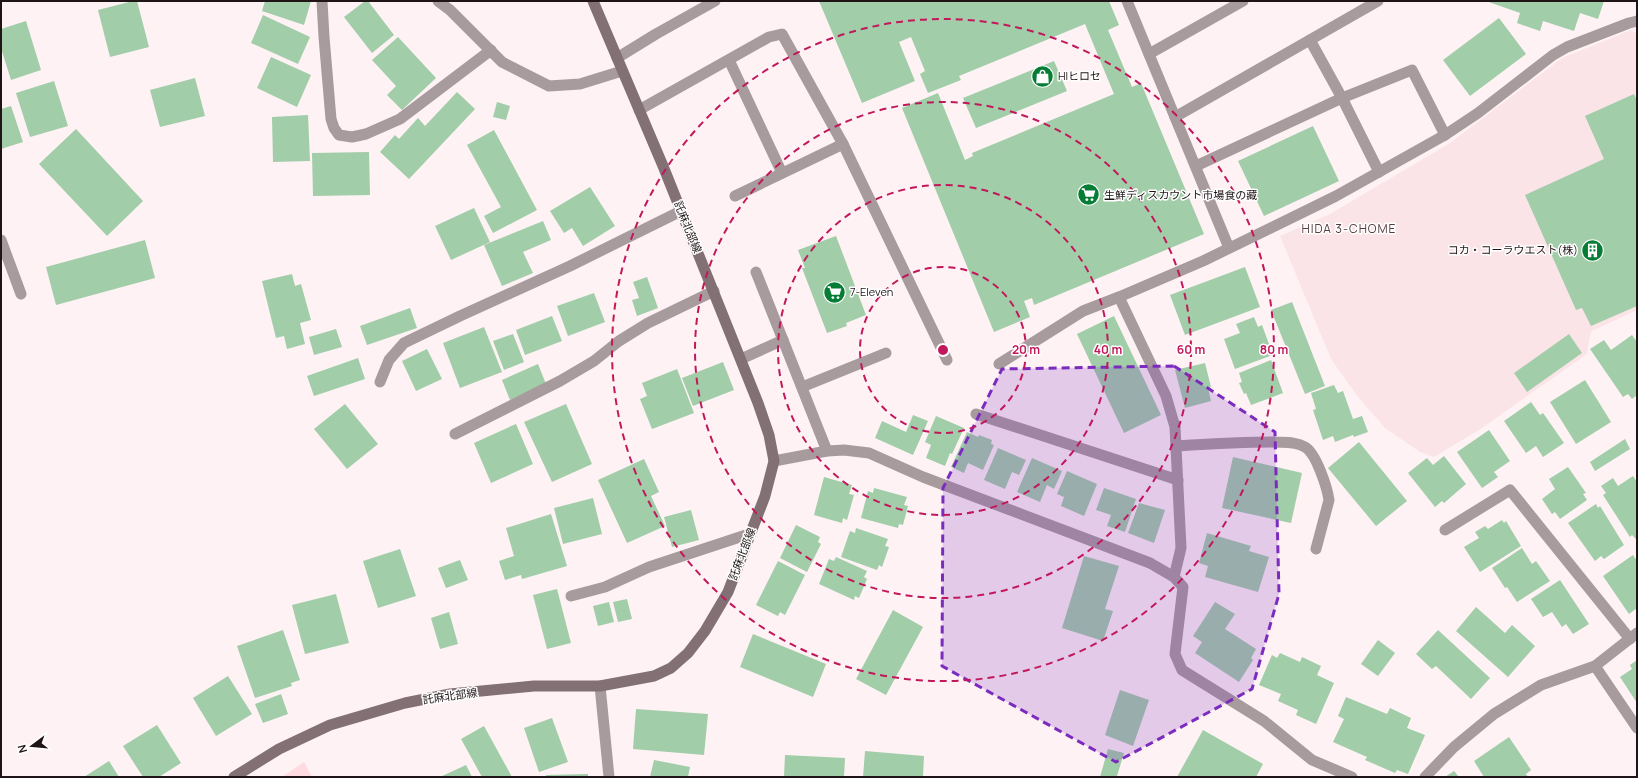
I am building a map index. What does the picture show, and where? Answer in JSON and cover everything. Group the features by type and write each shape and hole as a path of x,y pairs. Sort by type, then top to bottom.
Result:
{"main road":[{"name":"託麻北部線","path":"234,777 279,749 330,725 404,703 450,694 534,686 600,686 654,676 671,668 688,653 705,631 728,592 749,534 765,496 774,461 769,435 714,291 593,1"}],"street":[{"path":"322,1 331,119 334,128 339,134 352,137 366,134 400,119 491,50"},
{"path":"438,1 450,10 502,62 549,86 580,84 622,71"},
{"path":"617,58 715,1"},
{"path":"1127,1 1229,248"},
{"path":"1149,54 1243,1"},
{"path":"1174,117 1378,1"},
{"path":"999,364 1083,311 1120,297 1229,248 1336,196 1445,135 1478,113 1553,55 1567,47 1637,21"},
{"path":"639,110 769,37 782,34 843,144 947,360"},
{"path":"1310,40 1342,98 1379,172"},
{"path":"729,60 782,173"},
{"path":"1196,166 1342,98 1412,70 1445,135"},
{"path":"734,196 843,144"},
{"path":"380,382 389,360 404,344 460,316 570,266 681,210"},
{"path":"1,240 21,294"},
{"path":"756,272 828,451"},
{"path":"454,434 560,381 594,361 620,340 648,323 714,291"},
{"path":"1120,297 1166,396 1175,427 1181,548 1174,577"},
{"path":"741,359 783,340"},
{"path":"802,387 886,353"},
{"path":"976,414 1178,480"},
{"path":"1176,446 1239,442 1294,443 1306,447 1313,455 1328,492 1329,500 1316,549"},
{"path":"774,461 828,451 844,450 869,453 923,477 1150,562 1174,577 1182,587 1176,654 1182,670 1264,721 1312,760 1352,777"},
{"path":"1424,777 1454,747 1494,714 1542,685 1595,666 1633,636 1510,490 1445,530"},
{"path":"571,596 605,587 650,566 749,534"},
{"path":"1595,666 1637,728"},
{"path":"600,686 609,777"}],"highlighted area":[{"path":"1174,366 1275,432 1279,594 1252,689 1116,762 942,666 943,488 1002,369"}],"shaded area":[{"path":"1631,30 1637,34 1637,310 1592,331 1587,354 1479,430 1434,457 1420,452 1385,428 1358,397 1331,359 1280,236 1330,214 1450,143 1562,58"},
{"path":"304,762 312,777 282,777"}],"building":[{"path":"137,1 149,47 110,57 98,10"},
{"path":"265,1 311,1 304,25 262,11"},
{"path":"365,1 368,1 394,35 372,53 344,17"},
{"path":"819,1 1109,1 1119,25 1108,30 1132,87 1141,83 1204,234 1034,305 1032,298 1024,301 1030,317 994,332 902,108 938,93 965,160 973,156 972,153 1114,94 1085,24 959,76 961,80 928,93 920,74 925,71 911,37 899,42 915,81 862,103"},
{"path":"1486,1 1604,1 1598,19 1580,13 1574,31 1543,21 1540,31 1517,23 1520,13"},
{"path":"263,15 310,37 298,64 251,43"},
{"path":"1499,18 1526,54 1470,96 1443,60"},
{"path":"26,21 41,70 11,80 1,48 1,29"},
{"path":"398,37 436,78 402,110 387,95 396,86 372,60"},
{"path":"271,57 311,75 297,107 257,88"},
{"path":"1054,61 1067,91 976,128 963,98"},
{"path":"195,78 205,116 160,127 150,90"},
{"path":"54,81 68,126 30,137 16,93"},
{"path":"457,92 475,109 409,179 380,152 395,135 399,139 418,118 425,126"},
{"name":"コカ・コーラウエスト(株)","path":"1634,94 1637,101 1637,306 1591,326 1582,308 1576,310 1525,195 1604,159 1585,116"},
{"path":"497,102 510,106 506,120 493,117"},
{"path":"11,106 23,142 1,149 1,109"},
{"path":"308,115 310,161 273,162 272,117"},
{"path":"1313,126 1339,181 1264,216 1238,161"},
{"path":"76,129 143,201 107,236 39,164"},
{"path":"494,130 537,210 493,233 484,216 501,207 467,145"},
{"path":"369,152 370,195 313,196 312,153"},
{"path":"590,187 615,226 583,246 572,228 564,233 550,211"},
{"path":"474,208 490,242 451,260 435,226"},
{"path":"543,221 551,240 523,252 533,273 502,286 484,245"},
{"name":"7-Eleven","path":"836,236 866,315 846,323 847,326 827,333 802,268 805,268 798,250"},
{"path":"145,240 155,278 56,305 46,267"},
{"path":"1245,267 1260,307 1185,335 1170,295"},
{"path":"292,274 295,286 301,284 311,320 300,323 305,344 287,349 284,336 276,338 262,281"},
{"path":"647,277 658,308 637,316 632,300 639,298 633,282"},
{"path":"594,293 605,322 568,336 557,306"},
{"path":"1292,302 1325,386 1305,394 1271,310"},
{"path":"410,308 417,328 367,345 360,326"},
{"path":"552,316 562,341 525,355 516,330"},
{"path":"1114,316 1161,415 1124,433 1077,334"},
{"path":"1254,317 1258,327 1262,325 1273,355 1235,369 1224,339 1240,333 1236,324"},
{"path":"484,327 502,372 460,388 443,343"},
{"path":"336,329 342,347 314,355 309,337"},
{"path":"513,334 524,362 504,370 493,341"},
{"path":"1569,334 1582,353 1527,392 1514,373"},
{"path":"1632,335 1637,342 1637,395 1632,399 1628,394 1623,397 1590,349 1604,340 1611,350"},
{"path":"427,349 442,379 416,391 402,361"},
{"path":"358,358 365,379 314,396 307,376"},
{"path":"1271,360 1283,393 1251,405 1246,393 1244,394 1239,383 1242,382 1239,373"},
{"path":"723,362 734,390 693,406 682,378"},
{"path":"1205,363 1211,387 1208,388 1211,401 1185,408 1175,370"},
{"path":"538,364 546,384 510,400 502,380"},
{"path":"677,369 694,413 652,429 640,399 647,396 642,383"},
{"path":"1585,380 1611,422 1576,444 1550,402"},
{"path":"1334,385 1338,393 1343,391 1353,419 1362,416 1368,432 1354,437 1353,435 1335,442 1333,436 1323,440 1313,410 1316,409 1311,393"},
{"path":"1531,402 1540,415 1543,413 1564,443 1543,457 1536,446 1526,453 1504,421"},
{"path":"345,404 378,444 347,469 314,429"},
{"path":"566,404 592,464 552,482 524,422"},
{"path":"913,415 928,421 913,455 875,438 882,421 906,432"},
{"path":"936,416 964,428 952,454 950,453 945,466 926,458 931,445 925,442"},
{"path":"516,424 533,464 491,483 474,443"},
{"path":"1489,430 1510,461 1494,472 1498,477 1482,488 1457,452"},
{"path":"967,432 978,437 979,435 992,440 991,444 994,445 983,470 968,463 964,473 951,467"},
{"path":"1625,439 1630,449 1595,471 1590,462"},
{"path":"1359,442 1407,501 1376,526 1328,468"},
{"path":"998,448 1026,460 1019,475 1012,472 1005,489 984,480"},
{"path":"1444,456 1466,484 1444,503 1442,501 1435,507 1408,473 1427,458 1433,465"},
{"path":"1233,457 1302,473 1291,523 1222,508"},
{"path":"1032,458 1062,471 1054,489 1047,485 1040,502 1017,492"},
{"path":"644,459 659,492 651,496 665,526 627,543 598,480"},
{"path":"1568,467 1586,493 1583,494 1587,500 1560,519 1555,512 1552,514 1542,499 1555,489 1549,479"},
{"path":"1067,471 1097,484 1084,516 1061,506 1064,497 1057,494"},
{"path":"1633,476 1637,482 1637,540 1632,535 1630,537 1603,495 1606,493 1601,486 1613,478 1618,486"},
{"path":"824,477 852,485 849,494 854,495 847,520 843,518 842,523 814,515"},
{"path":"874,488 907,497 904,505 908,506 903,525 899,524 898,528 861,518 868,491 873,493"},
{"path":"1104,488 1136,499 1125,532 1107,526 1111,515 1096,510"},
{"path":"593,498 602,534 563,544 554,508"},
{"path":"1139,503 1165,510 1154,543 1128,533"},
{"path":"1596,504 1598,508 1600,506 1624,545 1604,559 1601,556 1595,561 1568,523"},
{"path":"691,510 699,540 672,547 664,517"},
{"path":"551,514 567,566 522,579 521,575 505,580 499,561 514,556 506,528"},
{"path":"1502,520 1504,523 1506,521 1521,546 1480,572 1464,547 1479,538 1475,532 1485,526 1488,529"},
{"path":"796,525 820,537 818,542 821,544 807,572 780,558"},
{"path":"856,528 888,539 885,546 889,547 882,567 879,565 877,570 841,557 850,531 855,533"},
{"path":"1207,533 1251,546 1249,551 1269,557 1258,592 1205,577 1208,566 1199,563"},
{"path":"1522,548 1532,564 1536,561 1550,581 1517,602 1507,587 1505,588 1492,568"},
{"path":"400,549 416,596 378,608 363,561"},
{"path":"1633,555 1637,561 1637,608 1629,614 1603,576"},
{"path":"1084,556 1119,566 1105,609 1113,611 1103,641 1062,628"},
{"path":"836,557 867,571 864,577 867,579 859,598 855,596 854,600 819,584 829,559 834,561"},
{"path":"460,560 468,580 446,588 438,568"},
{"path":"778,561 805,575 785,615 780,612 778,616 756,605"},
{"path":"1560,580 1589,624 1573,634 1566,624 1562,627 1552,612 1543,617 1531,599"},
{"path":"557,589 571,643 547,649 533,595"},
{"path":"336,594 349,643 305,654 292,605"},
{"path":"627,599 632,619 618,622 613,602"},
{"path":"609,602 614,622 598,626 593,606"},
{"path":"1215,602 1235,614 1225,629 1256,649 1251,658 1253,660 1239,682 1195,653 1202,642 1193,636"},
{"path":"1476,607 1505,633 1512,625 1535,646 1508,677 1456,631"},
{"path":"893,610 923,627 886,695 856,679"},
{"path":"449,612 458,644 440,649 431,618"},
{"path":"283,630 300,680 291,683 292,686 255,698 237,646"},
{"path":"1438,630 1490,678 1471,699 1436,666 1432,669 1416,654"},
{"path":"753,634 826,664 813,697 740,667"},
{"path":"1378,640 1395,653 1378,676 1361,664"},
{"path":"1280,653 1300,662 1302,657 1321,666 1317,675 1334,683 1316,724 1296,715 1298,710 1278,701 1281,694 1259,685 1272,655 1277,658"},
{"path":"1637,660 1637,703 1620,677 1632,669 1630,665"},
{"path":"228,676 252,714 216,736 193,698"},
{"path":"1120,690 1149,700 1133,746 1105,735"},
{"path":"281,694 288,714 263,723 255,704"},
{"path":"1346,697 1387,714 1390,708 1411,718 1407,728 1425,735 1408,774 1397,770 1395,773 1365,760 1367,757 1333,742 1344,719 1338,716"},
{"path":"636,709 708,714 704,755 633,749"},
{"path":"552,718 568,762 539,772 524,728"},
{"path":"157,725 181,763 159,777 143,777 123,746"},
{"path":"484,726 512,777 482,777 461,739"},
{"path":"1203,730 1263,764 1256,777 1177,777"},
{"path":"1509,737 1531,770 1526,774 1528,777 1484,777 1474,761"},
{"path":"1108,749 1124,753 1117,776 1120,777 1100,777"},
{"path":"865,751 924,756 923,777 863,777"},
{"path":"785,755 845,758 844,777 784,777"},
{"path":"654,760 690,767 688,777 650,777"},
{"path":"109,761 119,777 84,777"},
{"path":"466,765 472,777 440,777"},
{"path":"1454,771 1459,777 1445,777"},
{"path":"588,774 588,777 546,777 546,775"}],"place":[{"name":"HIヒロセ","path":"1042,76"},
{"name":"生鮮ディスカウント市場食の藏","path":"1089,195"},
{"name":"コカ・コーラウエスト(株)","path":"1593,250"},
{"name":"7-Eleven","path":"834,292"}],"district":[{"name":"HIDA 3-CHOME","path":"1349,229"}]}
